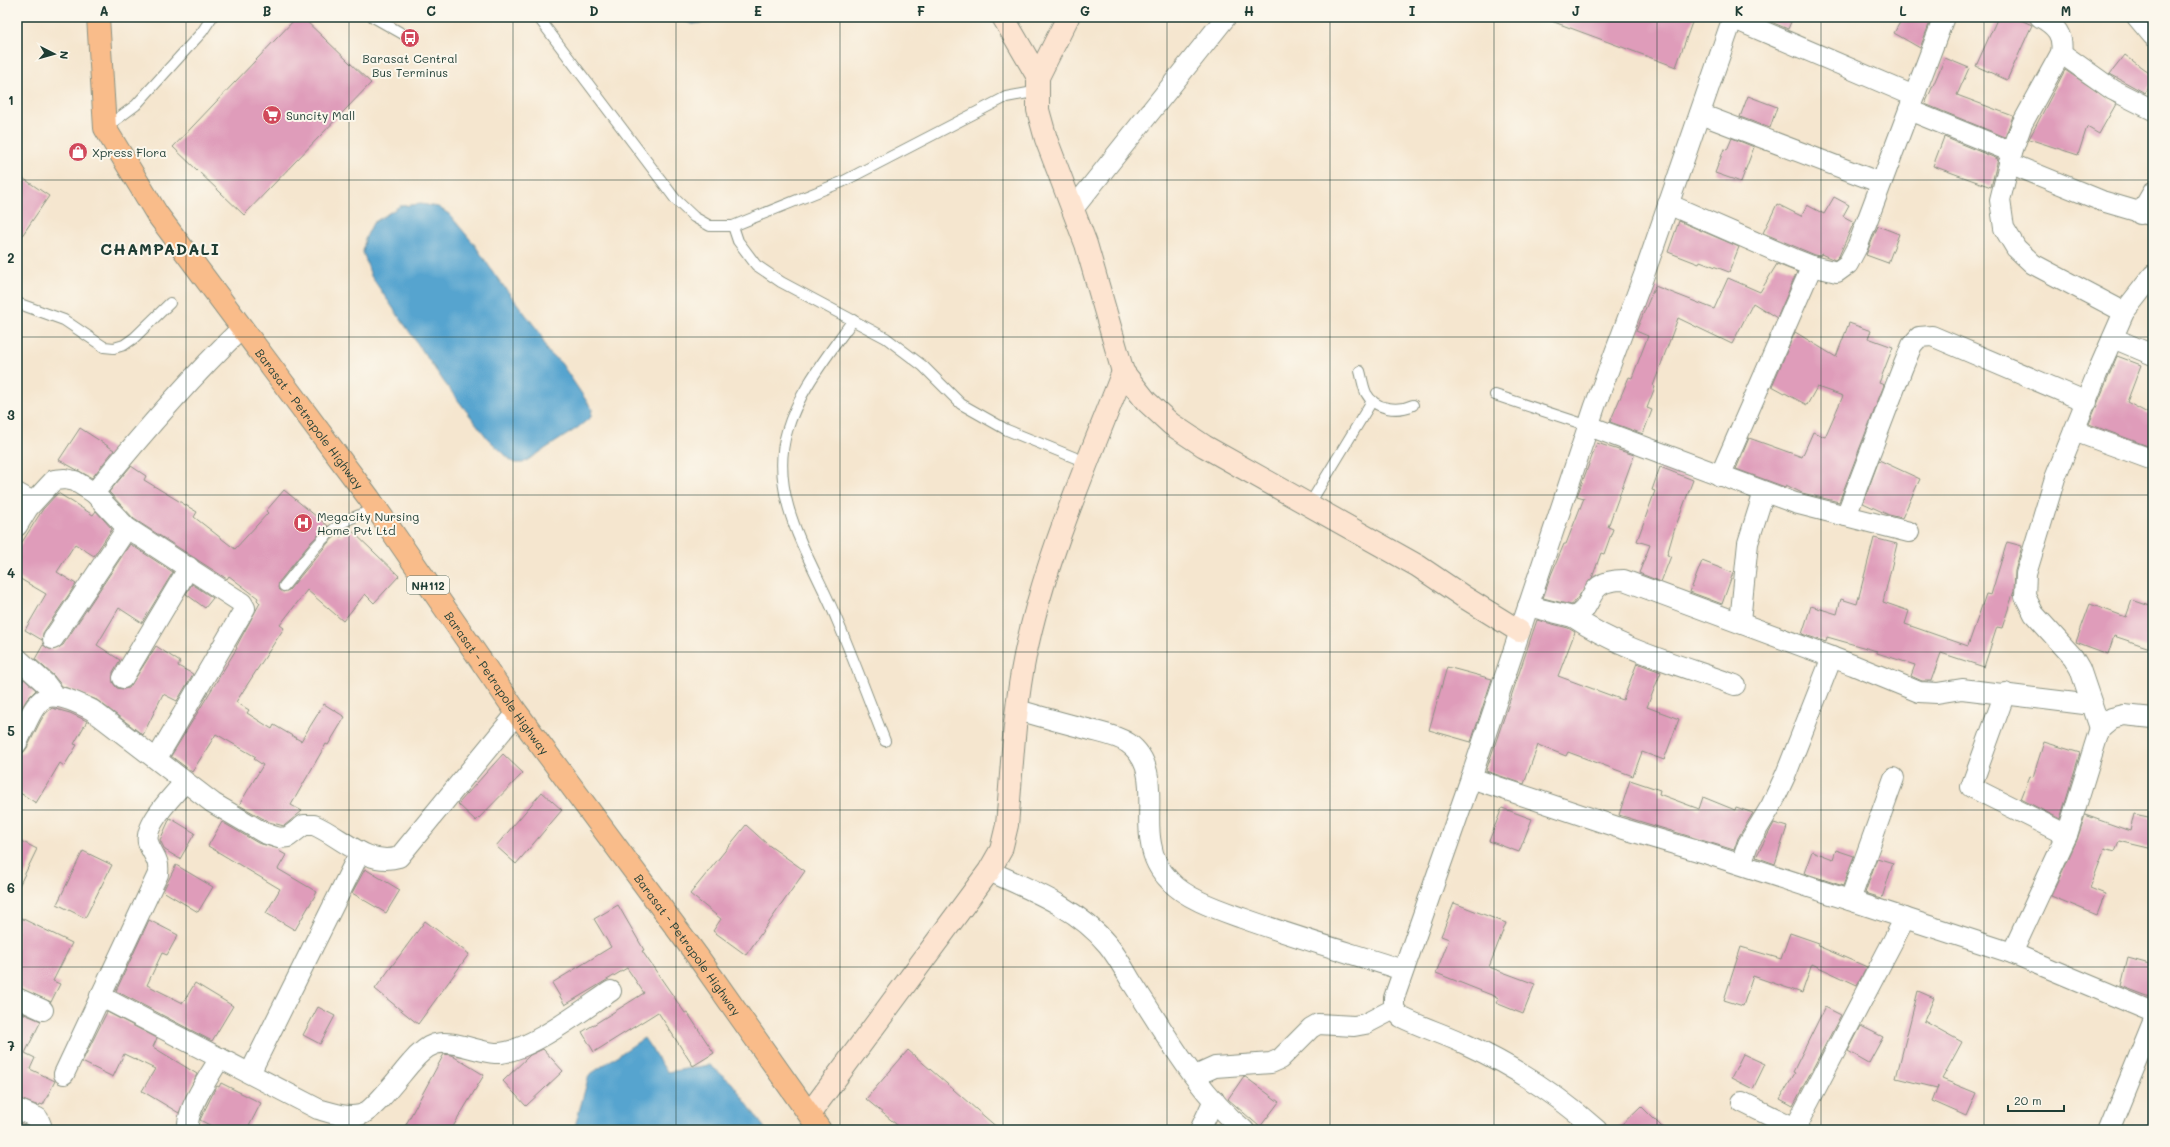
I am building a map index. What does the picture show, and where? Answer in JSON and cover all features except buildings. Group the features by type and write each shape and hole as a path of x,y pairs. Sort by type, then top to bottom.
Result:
{"highway":[{"name":"Barasat - Petrapole Highway","path":"98,17 105,128 157,214 376,509 517,713 698,957 815,1121"}],"street":[{"path":"1003,17 1038,84"},
{"path":"1068,17 1038,84 1038,110 1046,139 1086,244 1123,372 1146,401 1171,424 1204,446 1418,566 1519,631"},
{"path":"1073,209 1226,17"},
{"path":"1668,204 1812,266 1838,272 1848,264 1858,245 1944,17"},
{"path":"2040,17 2049,22 2058,31 2063,42 2061,54 2022,124 2011,157 2000,200 2004,228 2016,248 2033,264 2124,312"},
{"path":"2136,17 2153,36"},
{"path":"1597,1130 1572,1107 1516,1070 1465,1044 1412,1023 1401,1016 1394,1009 1394,998 1471,778 1519,631 1589,426 1700,114 1732,18 1912,103 2011,157 2102,201 2147,215 2153,192"},
{"path":"2061,54 2113,90 2153,110"},
{"path":"1700,114 1881,184"},
{"path":"1720,476 1812,266"},
{"path":"2100,728 2080,669 2069,652 2034,614 2025,596 2026,574 2055,478 2124,312 2153,275"},
{"path":"94,493 152,421 210,359 242,328"},
{"path":"1846,516 1912,344 1920,337 1932,336 2087,402"},
{"path":"2113,338 2153,355"},
{"path":"815,1121 989,871 1001,850 1007,825 1018,710 1025,657 1038,604 1053,555 1123,372"},
{"path":"1589,426 1795,503 1909,532"},
{"path":"2074,431 2153,460"},
{"path":"17,526 25,498 54,480 65,479 75,481 94,493 127,528 189,567 242,603 245,608 157,758"},
{"path":"1740,622 1748,543 1764,492"},
{"path":"54,638 127,528"},
{"path":"123,678 189,567"},
{"path":"1572,617 1582,610 1599,585 1610,580 1624,580 1740,622 1919,692 1938,693 1962,688 2092,704"},
{"path":"1528,606 1572,617 1595,632 1631,647 1736,685"},
{"path":"1741,864 1748,844 1771,806 1786,774 1832,657"},
{"path":"17,658 46,684 55,696"},
{"path":"2005,693 1971,787 2067,834"},
{"path":"17,743 35,705 44,697 55,696 71,699 92,710 157,758 184,782 212,803 264,833 279,838 288,837 304,825 314,825 326,830 360,852 377,860 390,860 399,857 517,713"},
{"path":"1018,710 1110,736 1127,742 1139,752 1147,771 1149,784 1151,845 1159,867 1171,883 1206,904 1262,925 1403,970"},
{"path":"2012,953 2067,834 2100,728 2112,718 2124,714 2153,718"},
{"path":"1471,778 1617,827 1741,864 2012,953 2153,1012"},
{"path":"1850,900 1894,778"},
{"path":"64,1074 158,874 157,857 149,845 148,831 158,815 184,782"},
{"path":"250,1073 360,852"},
{"path":"989,871 1046,896 1084,923 1104,941 1195,1076 1227,1116 1244,1130"},
{"path":"1742,1102 1797,1129 1905,918"},
{"path":"100,996 318,1109 340,1116 361,1115 376,1103 416,1057 434,1044 454,1044 494,1053 510,1052 533,1041 612,991"},
{"path":"17,998 43,1010"},
{"path":"1195,1076 1215,1067 1271,1063 1280,1059 1311,1028 1318,1024 1354,1026 1365,1024 1394,1009"},
{"path":"2109,1130 2153,1022"},
{"path":"188,1130 189,1117 194,1105 220,1058"},
{"path":"1200,1130 1214,1100"},
{"path":"17,1109 38,1118 41,1125 38,1130"}],"lane":[{"path":"105,128 136,105 202,32 212,17"},
{"path":"373,17 410,38"},
{"path":"538,17 676,200 694,217 710,226 733,226 842,182 1006,97 1038,84"},
{"path":"733,226 738,241 756,265 781,282 854,320 906,352 923,366 961,404 981,417 1007,430 1088,462"},
{"path":"17,303 64,320 104,347 114,348 124,345 134,338 170,303"},
{"path":"854,320 819,368 798,404 787,432 782,460 784,488 785,495 806,556 837,619 885,741"},
{"path":"1360,372 1367,394 1372,400 1394,410 1401,410 1414,404"},
{"path":"1495,395 1589,426"},
{"path":"1309,505 1372,400"},
{"path":"284,586 319,544 338,525 352,517 376,509"}],"water":[{"path":"672,17 715,17 717,20 693,24"},
{"path":"421,204 438,207 449,214 474,244 495,275 540,333 547,351 561,363 592,409 591,417 576,429 523,463 514,463 488,439 444,382 371,276 363,252 365,239 373,223 400,206"},
{"path":"644,1038 667,1072 710,1065 732,1083 766,1130 574,1130 589,1075"}],"place":[{"name":"Barasat Central Bus Terminus","path":"410,38"},
{"name":"Suncity Mall","path":"272,115"},
{"name":"Xpress Flora","path":"78,152"},
{"name":"Megacity Nursing Home Pvt Ltd","path":"303,523"}],"district":[{"name":"CHAMPADALI","path":"160,248"}]}
